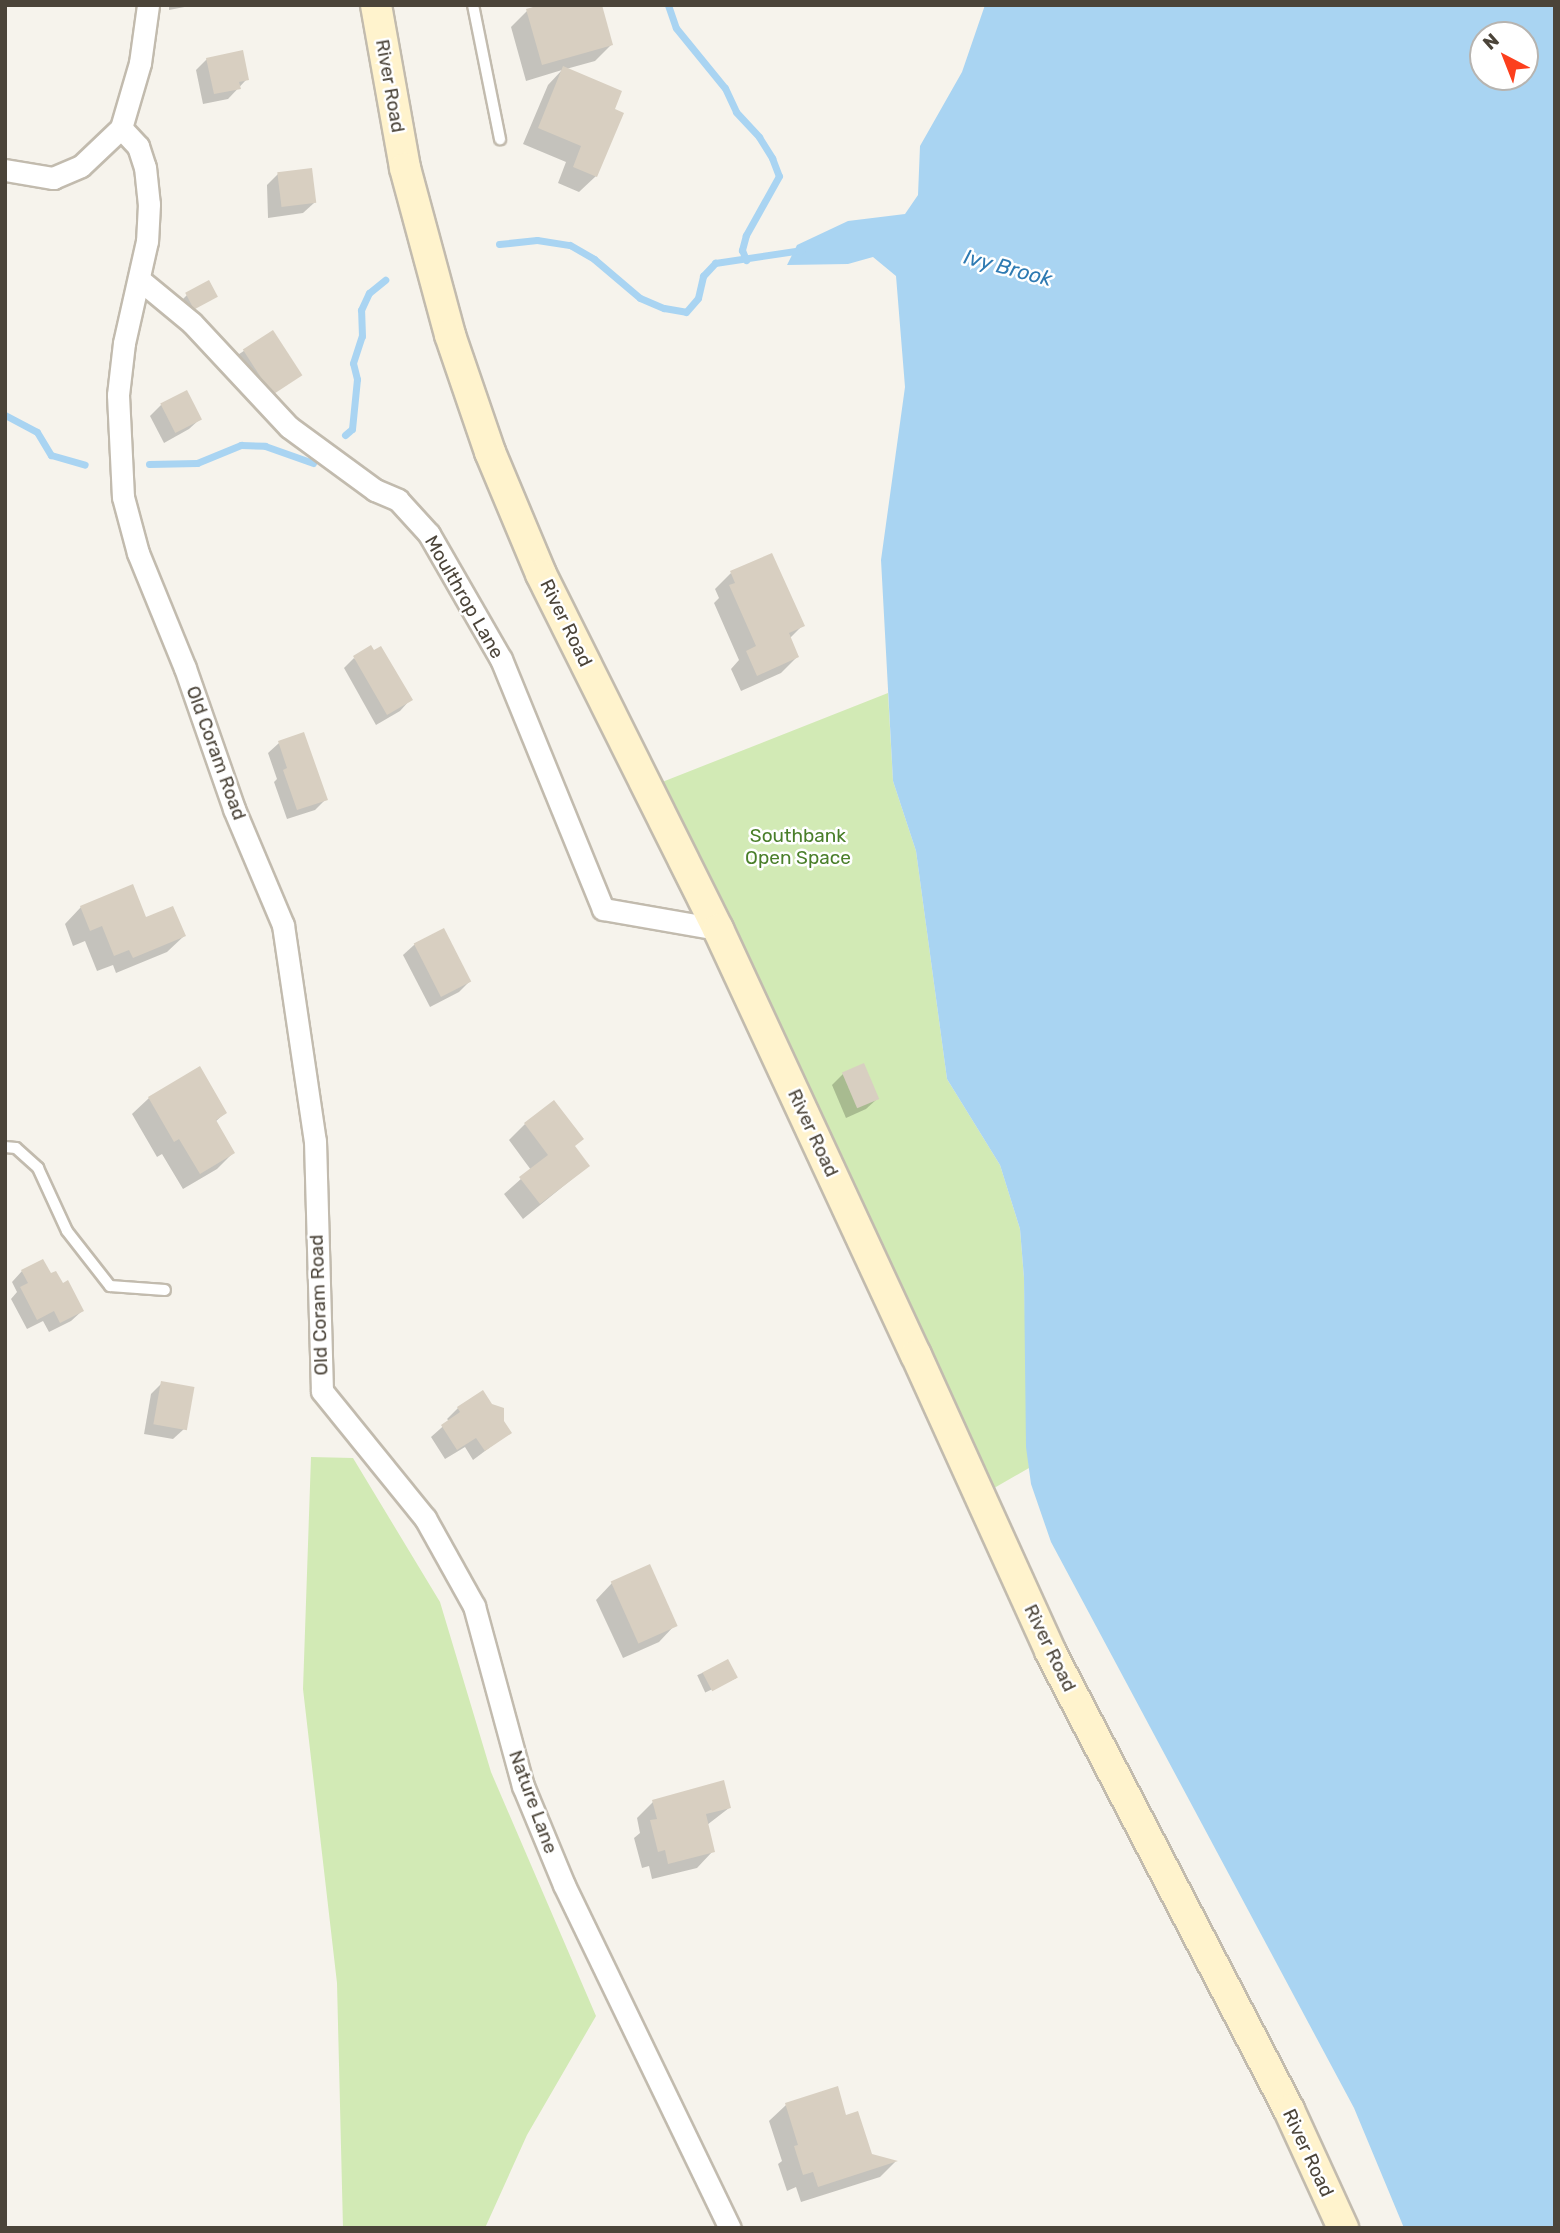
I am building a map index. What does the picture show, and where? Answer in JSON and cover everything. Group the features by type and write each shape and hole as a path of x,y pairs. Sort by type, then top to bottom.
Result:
{"main road":[{"name":"River Road","path":"376,5 405,168 427,256 450,335 491,452 541,574 718,929 1050,1651 1289,2110 1343,2228"}],"street":[{"path":"5,170 53,178 81,166 121,128 140,63 148,5"},
{"name":"Old Coram Road","path":"121,128 138,146 145,167 149,204 147,241 124,343 118,395 124,497 138,553 185,668 234,808 283,925 314,1138 322,1391"},
{"name":"Moulthrop Lane","path":"140,280 192,323 289,427 375,490 398,500 429,534 501,659 603,909 718,929"},
{"name":"Nature Lane","path":"322,1391 425,1518 474,1606 523,1786 564,1885 730,2228"}],"lane":[{"path":"473,5 500,139"},
{"path":"5,1147 16,1148 37,1168 67,1231 110,1286 165,1290"}],"green space":[{"name":"Southbank Open Space","path":"888,693 893,781 916,851 947,1079 1000,1165 1020,1229 1024,1278 1029,1468 982,1495 647,788"},
{"path":"311,1457 353,1458 440,1602 491,1772 596,2016 527,2135 485,2228 343,2228 337,1983 303,1689"}],"water":[{"path":"985,5 1555,5 1555,2228 1404,2228 1354,2108 1051,1542 1031,1484 1026,1447 1024,1278 1020,1229 1000,1165 947,1079 916,851 893,781 881,560 905,387 896,276 873,257 848,264 787,265 797,245 848,221 905,214 918,195 920,146 962,72"}],"building":[{"path":"540,5 602,5 613,45 542,65 526,9"},
{"path":"243,50 249,80 239,82 241,89 214,94 206,58"},
{"path":"563,66 622,91 615,109 624,113 597,177 573,167 581,146 538,128"},
{"path":"312,168 316,203 282,207 277,172"},
{"path":"209,280 218,297 194,309 185,293"},
{"path":"273,330 302,375 272,395 243,350"},
{"path":"187,390 202,419 175,433 160,404"},
{"path":"772,553 805,626 789,633 799,657 757,676 746,651 756,646 729,585 735,583 730,571"},
{"path":"371,645 374,650 381,646 413,700 387,715 353,656"},
{"path":"304,732 328,800 297,810 283,770 287,768 278,741"},
{"path":"133,884 146,917 173,906 186,936 133,958 129,950 114,956 102,926 90,931 80,906"},
{"path":"444,928 471,981 441,997 414,943"},
{"path":"864,1063 879,1099 857,1108 842,1072"},
{"path":"200,1066 227,1113 216,1120 235,1153 200,1174 179,1139 174,1142 148,1097"},
{"path":"554,1100 584,1139 575,1146 590,1166 540,1204 519,1177 548,1155 524,1123"},
{"path":"43,1259 51,1273 56,1271 63,1283 68,1280 84,1311 60,1323 54,1311 37,1320 20,1287 28,1283 21,1270"},
{"path":"161,1381 194,1387 187,1430 153,1424"},
{"path":"483,1390 492,1404 504,1408 504,1421 512,1433 485,1451 476,1438 457,1450 441,1425 460,1412 457,1407"},
{"path":"650,1564 678,1626 638,1644 611,1581"},
{"path":"728,1659 738,1678 712,1691 702,1673"},
{"path":"724,1780 731,1808 706,1814 715,1852 668,1864 665,1850 658,1852 650,1820 657,1819 652,1800"},
{"path":"838,2086 846,2115 858,2111 872,2154 898,2161 818,2187 813,2172 803,2175 794,2146 798,2145 785,2103"}],"waterway":[{"name":"Ivy Brook","path":"668,5 676,28 725,88 736,112 759,137 772,158 779,176 746,235 742,250 746,260"},
{"path":"499,244 537,240 570,245 594,259 640,298 664,308 686,312 698,298 703,276 715,263 802,250"},
{"path":"345,435 352,429 357,379 353,363 362,336 361,310 369,293 385,280"},
{"path":"5,415 37,432 51,455 85,465"},
{"path":"149,464 197,463 241,445 265,446 313,463"}]}
